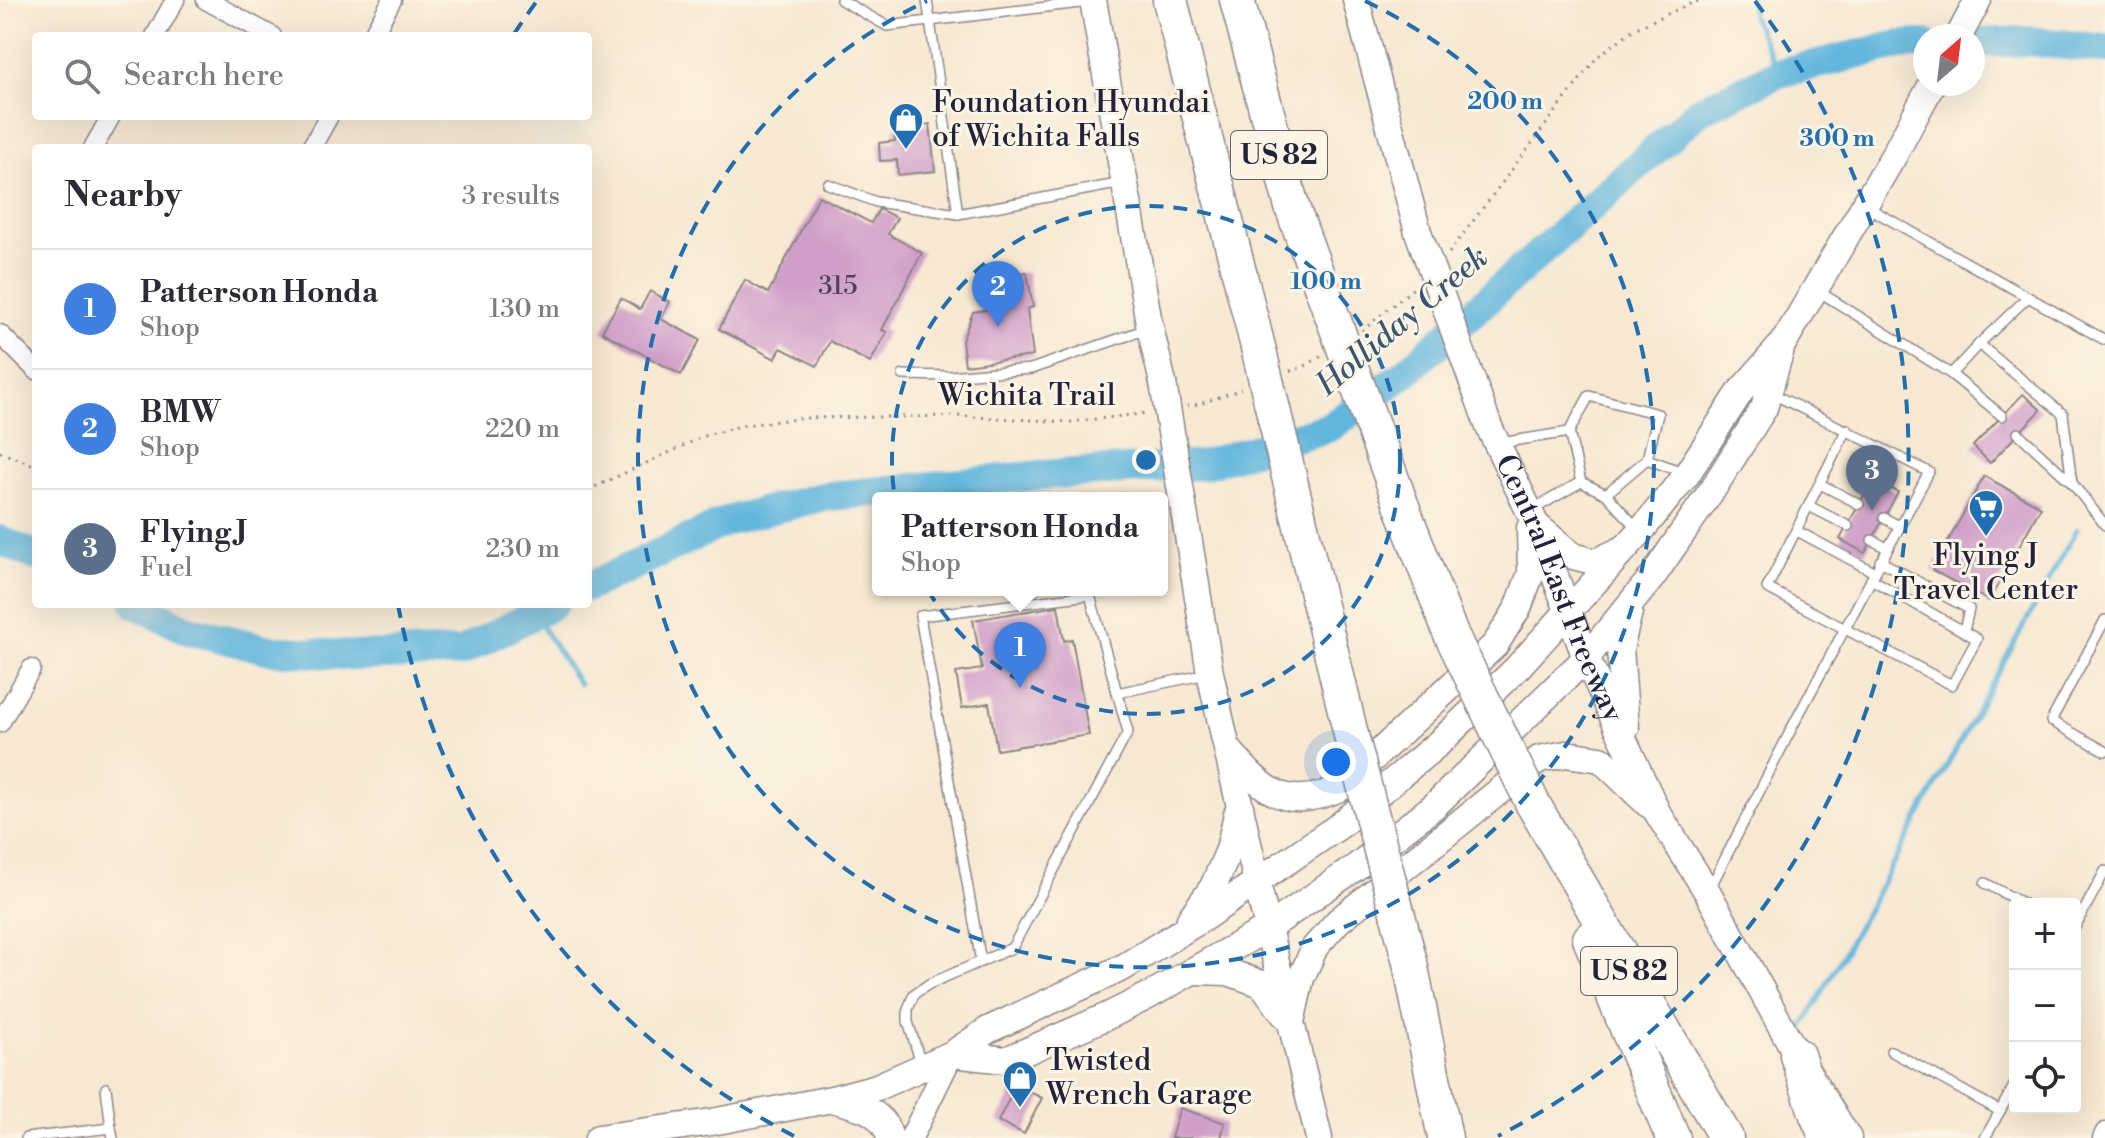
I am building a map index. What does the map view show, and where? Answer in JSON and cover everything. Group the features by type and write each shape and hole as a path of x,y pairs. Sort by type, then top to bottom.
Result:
{"highway":[{"name":"US 82","path":"1237,0 1292,207 1450,632 1533,804 1726,1138"},
{"name":"US 82","path":"1170,1 1410,962 1445,1138"},
{"path":"1533,804 1673,1138"},
{"path":"1797,1055 1827,1138"},
{"path":"1434,1088 1456,1138"}],"main road":[{"name":"Central East Freeway","path":"1356,0 1418,232 1493,435 1532,518 1586,658 1657,812 1708,893 1797,1055 1848,1138"},
{"path":"1965,24 1978,0"},
{"path":"1093,1 1150,328 1163,383 1210,673 1319,1138"},
{"path":"598,1138 712,1122 832,1099 877,1087 952,1054 988,1030 1124,967 1257,883 1339,826 1440,742 1517,668 1633,540 1687,474 1741,391 1784,342 1926,96"},
{"path":"952,1054 1006,1060 1110,1015 1268,928 1356,867 1434,806 1586,658 1653,576 1764,408 1784,342"},
{"path":"1532,518 1573,556 1596,562 1633,540"},
{"path":"1227,747 1248,773 1274,794 1300,799 1323,796 1342,787 1495,645 1518,608 1531,573 1532,518"},
{"path":"1628,747 1620,649 1631,604"},
{"path":"1291,1023 1301,978 1315,947 1338,921 1539,759 1566,754 1601,759 1657,812"},
{"path":"1180,932 1213,887 1229,850 1239,802"},
{"path":"1192,971 1228,972 1262,984 1291,1023"},
{"path":"832,1099 876,1112 888,1129 890,1138"}],"street":[{"path":"157,32 175,0"},
{"path":"206,0 265,32"},
{"path":"374,32 392,0"},
{"path":"95,144 109,120"},
{"path":"313,144 327,120"},
{"path":"0,334 32,366"},
{"path":"0,723 31,669"},
{"path":"911,1138 952,1054"},
{"path":"2102,1138 2105,1132"}],"lane":[{"path":"841,0 887,26 1093,1"},
{"path":"927,0 958,214"},
{"path":"828,184 876,202 958,214 1125,182"},
{"path":"1864,205 2105,340"},
{"path":"1815,289 1951,374 2002,416"},
{"path":"1951,374 2028,297"},
{"path":"903,375 949,376 1031,369 1150,328"},
{"path":"1979,344 2063,414 2072,483"},
{"path":"1708,893 1929,472 1769,392"},
{"path":"1581,482 1569,432 1589,396 1658,414 1647,459 1606,494"},
{"path":"1797,531 1977,639 1952,685 1767,588 1847,429"},
{"path":"1493,435 1569,432"},
{"path":"2018,433 2072,483 2105,525"},
{"path":"1647,459 1687,474"},
{"path":"1581,482 1606,494 1633,540"},
{"path":"1532,518 1581,482"},
{"path":"1820,484 1859,504"},
{"path":"1809,506 1848,526"},
{"path":"1884,518 1899,526"},
{"path":"1872,540 1887,548"},
{"path":"1880,561 1969,609 1964,631"},
{"path":"981,962 920,616 1082,596"},
{"path":"923,1066 908,1022 908,1009 914,994 929,984 1012,948 1128,732 1090,596"},
{"path":"2105,620 2051,721 2105,751"},
{"path":"1117,693 1210,673"},
{"path":"2081,916 2105,871"},
{"path":"1985,883 2013,898"},
{"path":"1891,1051 2000,1111"},
{"path":"26,1138 112,1133 106,1088"},
{"path":"1985,1138 2009,1095"}],"path":[{"path":"1443,259 1597,57 1634,29 1704,0"},
{"path":"1358,334 1417,286"},
{"path":"1290,371 1332,350"},
{"path":"1175,408 1200,404 1245,387"},
{"name":"Wichita Trail","path":"592,488 709,434 745,425 804,418 957,416 1071,422 1150,412"},
{"path":"0,452 32,464"}],"building":[{"name":"Foundation Hyundai of Wichita Falls","path":"930,124 935,171 898,175 897,160 880,161 879,143 895,141 894,128"},
{"path":"819,196 871,223 879,209 897,218 888,234 922,253 882,330 887,332 870,363 830,341 817,366 781,348 775,359 719,329 745,280 768,293"},
{"path":"1027,272 1033,307 1027,309 1033,356 965,365 962,341 973,312 986,310 981,278"},
{"path":"650,291 670,302 661,319 700,340 681,375 602,332 621,298 640,309"},
{"path":"2023,394 2041,410 1990,463 1973,446"},
{"name":"Flying J Travel Center","path":"1984,476 2041,507 1989,601 1932,570"},
{"path":"1873,479 1898,492 1865,553 1840,539"},
{"path":"1058,606 1064,641 1072,639 1089,735 997,750 989,703 962,708 956,673 982,669 973,620"},
{"name":"Twisted Wrench Garage","path":"1016,1085 1042,1098 1024,1134 998,1121"},
{"path":"1180,1108 1225,1123 1221,1138 1171,1138"}],"waterway":[{"path":"1751,0 1752,16 1779,73"},
{"name":"Holliday Creek","path":"1985,43 2028,41 2105,49"},
{"name":"Holliday Creek","path":"872,492 1043,475 1202,465 1330,427 1405,373 1700,110 1779,73 1898,45 1913,44"},
{"name":"Holliday Creek","path":"592,585 729,520 822,497 872,492"},
{"path":"1802,1029 2077,529"},
{"name":"Holliday Creek","path":"0,540 32,554"},
{"name":"Holliday Creek","path":"144,608 188,630 271,650 357,656 461,652 546,608"},
{"path":"534,614 579,684"}],"place":[{"name":"Foundation Hyundai of Wichita Falls","path":"906,151"},
{"name":"BMW","path":"998,327"},
{"name":"Flying J","path":"1872,511"},
{"name":"Flying J Travel Center","path":"1986,538"},
{"name":"Patterson Honda","path":"1020,688"},
{"name":"Twisted Wrench Garage","path":"1020,1109"}]}
